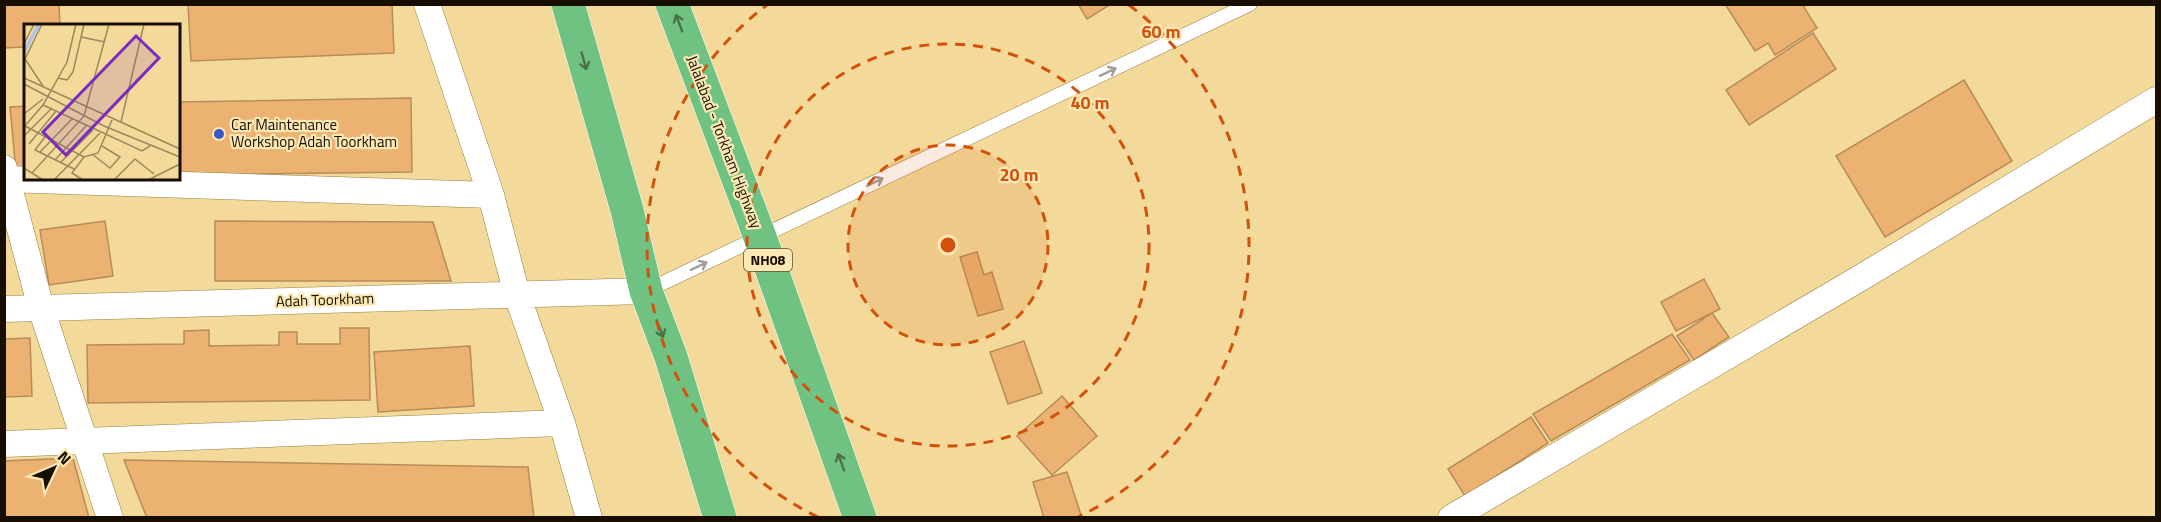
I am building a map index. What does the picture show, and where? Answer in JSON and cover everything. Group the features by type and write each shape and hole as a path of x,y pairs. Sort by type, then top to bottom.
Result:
{"highway":[{"path":"568,4 627,210 646,291 671,357 720,518"},
{"name":"Jalalabad - Torkham Highway","path":"672,4 760,237 860,518"}],"street":[{"path":"427,4 491,195 517,295 562,423 589,518"},
{"path":"1451,518 1872,271 2157,100"},
{"path":"24,176 6,175 41,308 110,518"},
{"path":"127,180 491,195"},
{"name":"Adah Toorkham","path":"4,309 646,291"},
{"path":"4,444 562,423"}],"lane":[{"path":"646,291 1250,4"}],"building":[{"path":"4,4 59,4 60,24 24,24 24,47 4,48"},
{"path":"188,4 392,4 394,53 191,61"},
{"path":"1078,4 1111,4 1087,19"},
{"path":"1725,4 1802,4 1817,28 1775,55 1768,43 1755,51"},
{"path":"1813,33 1836,69 1749,125 1726,90"},
{"path":"1964,80 2012,161 1885,237 1836,156"},
{"path":"411,98 412,172 180,175 180,102"},
{"path":"24,106 24,171 16,172 10,107"},
{"path":"105,221 113,276 49,285 40,230"},
{"path":"215,221 433,222 451,281 215,281"},
{"path":"977,252 984,275 992,272 1003,309 978,316 960,257"},
{"path":"1704,279 1720,309 1676,331 1661,302"},
{"path":"1712,313 1729,337 1694,360 1677,336"},
{"path":"340,328 369,328 370,400 88,403 87,345 184,344 184,331 209,330 209,346 279,345 279,332 297,332 297,344 340,344"},
{"path":"1672,334 1690,360 1551,441 1533,414"},
{"path":"30,338 32,396 4,397 4,339"},
{"path":"1024,341 1042,393 1008,404 990,352"},
{"path":"470,346 474,406 378,412 374,352"},
{"path":"1062,396 1097,436 1052,475 1017,436"},
{"path":"1531,417 1548,443 1465,496 1448,469"},
{"path":"73,458 89,518 4,518 4,461"},
{"path":"124,460 528,467 534,518 147,518"},
{"path":"1067,472 1082,518 1044,518 1033,482"}],"place":[{"name":"Car Maintenance Workshop Adah Toorkham","path":"219,134"}]}
